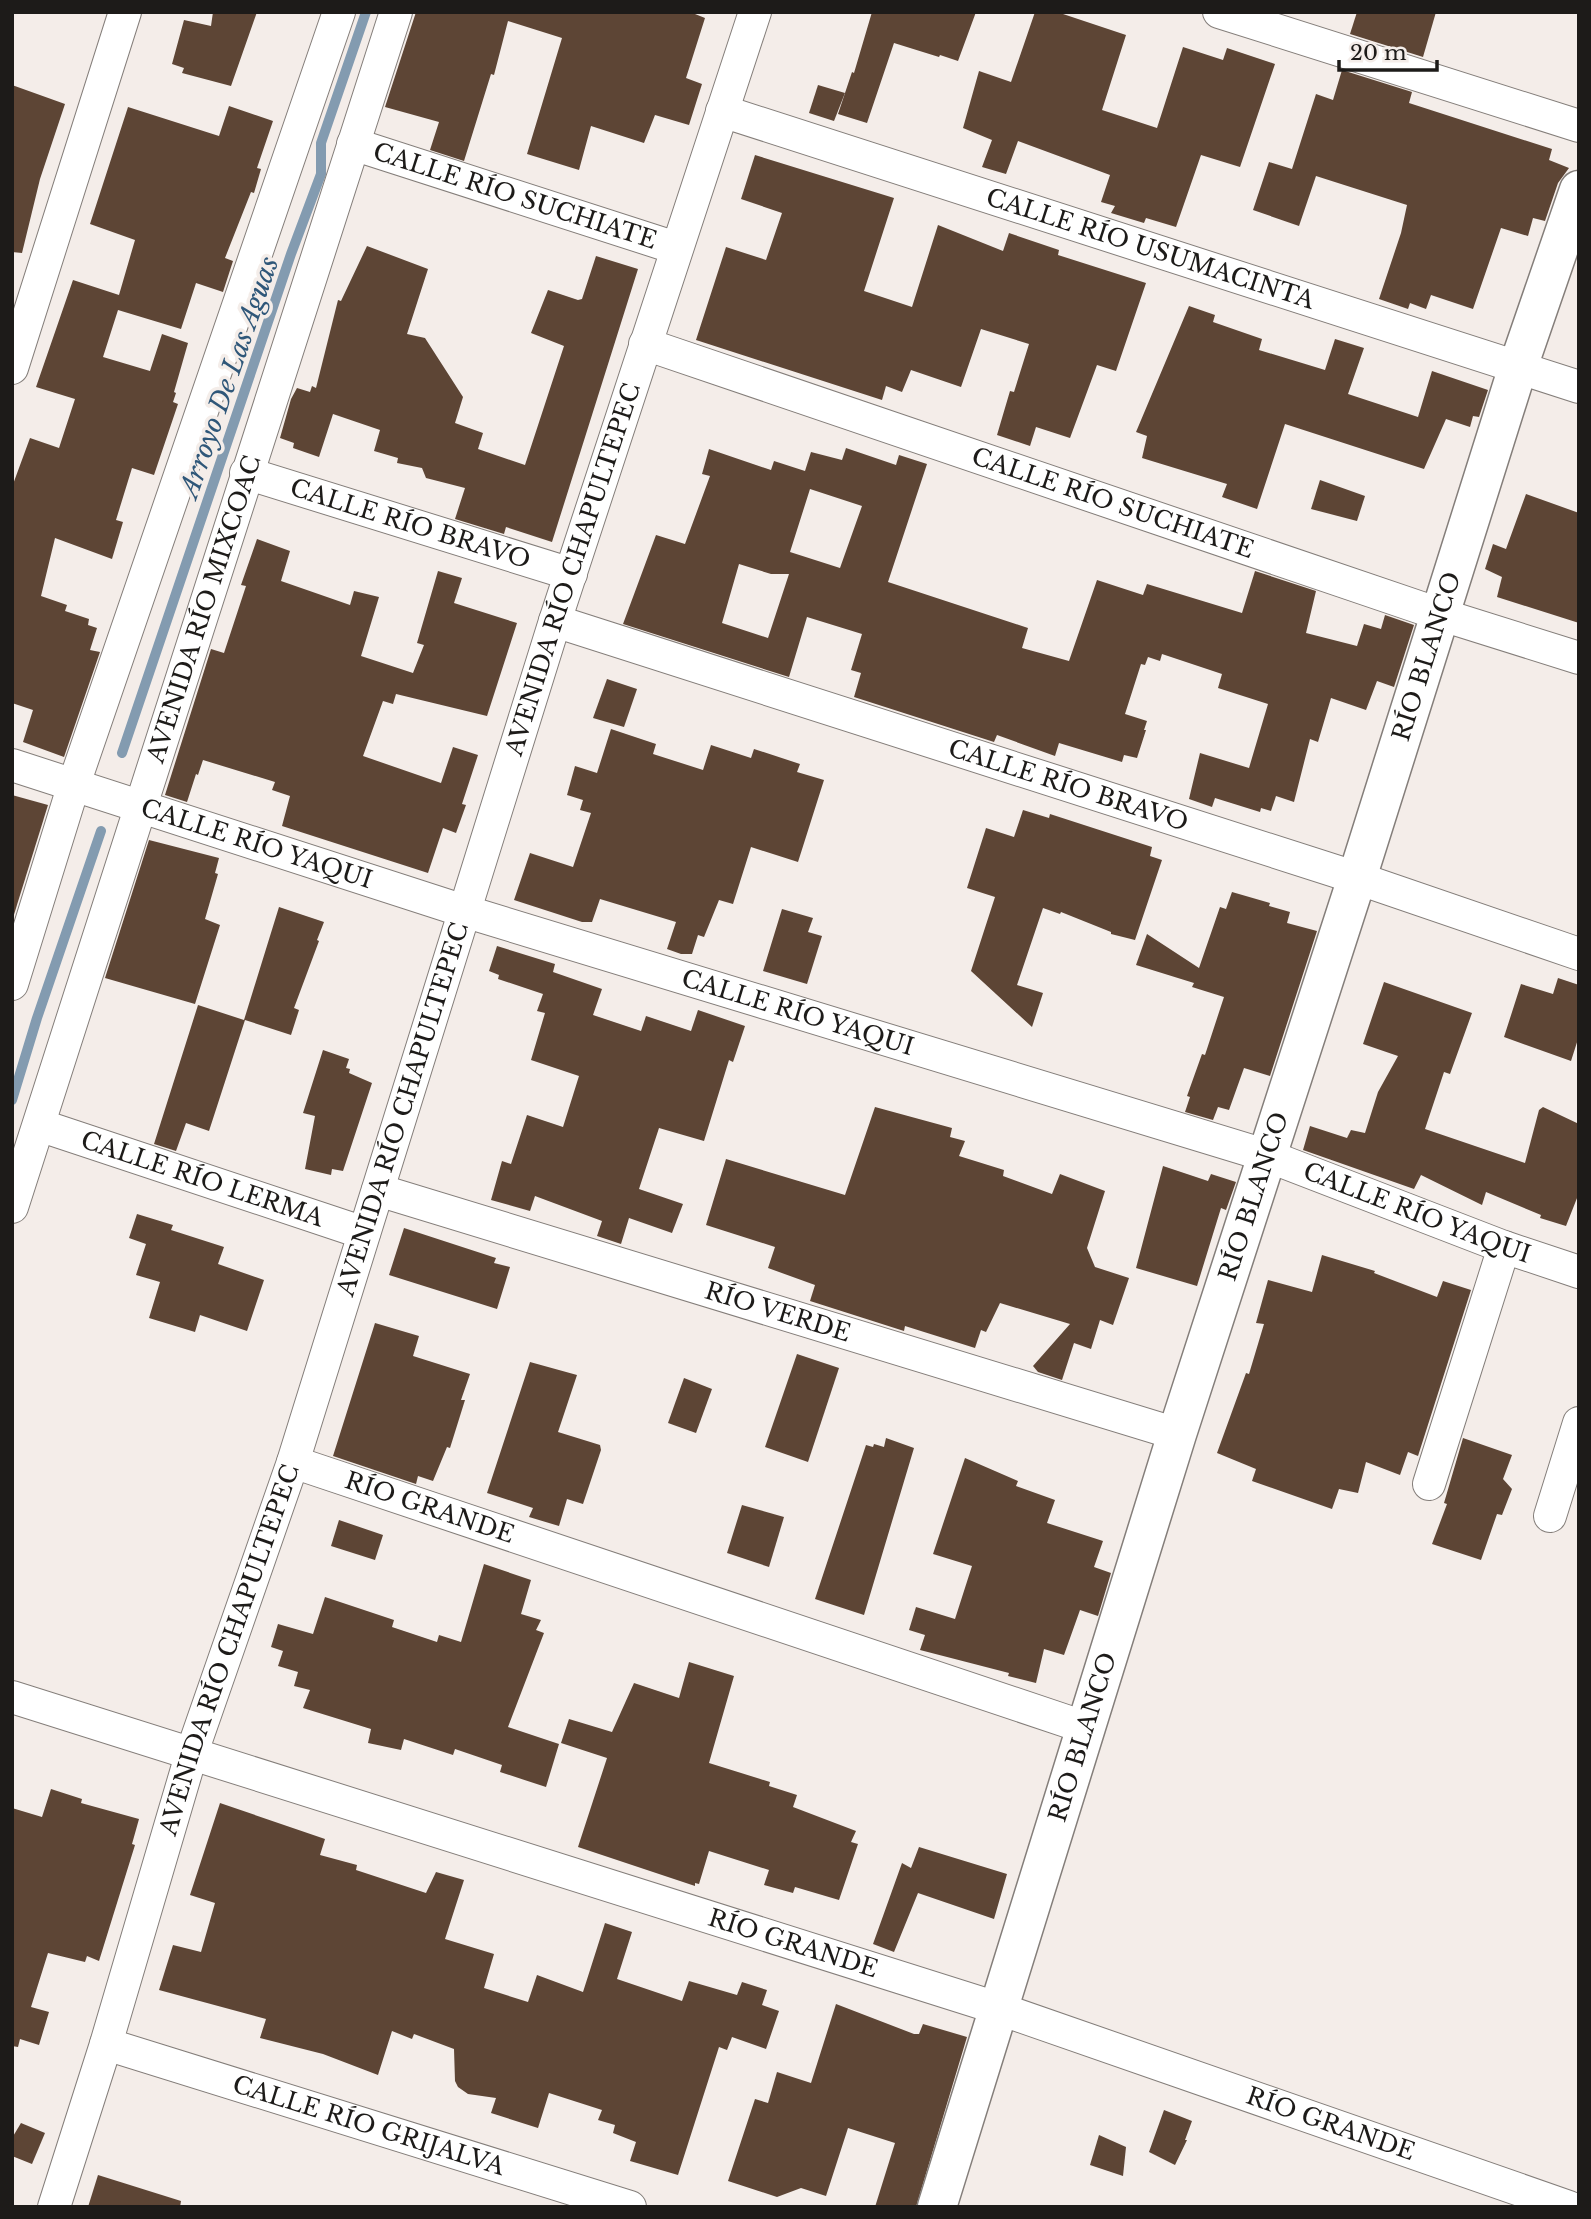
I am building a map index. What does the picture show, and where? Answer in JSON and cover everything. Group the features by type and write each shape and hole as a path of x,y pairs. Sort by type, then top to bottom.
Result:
{"street":[{"path":"12,368 125,12"},
{"path":"12,984 74,784 339,12"},
{"name":"AVENIDA RÍO MIXCOAC","path":"12,1207 396,12"},
{"name":"AVENIDA RÍO CHAPULTEPEC","path":"54,2207 106,2044 192,1752 293,1462 555,621 755,12"},
{"path":"1219,12 1579,126"},
{"name":"CALLE RÍO USUMACINTA","path":"722,111 1579,387"},
{"name":"CALLE RÍO SUCHIATE","path":"354,144 676,248"},
{"name":"RÍO BLANCO","path":"937,2207 1177,1434 1357,878 1518,367 1579,190"},
{"name":"CALLE RÍO SUCHIATE","path":"645,344 1440,614 1579,658"},
{"name":"CALLE RÍO BRAVO","path":"246,473 572,574"},
{"name":"CALLE RÍO BRAVO","path":"555,621 1357,878 1579,954"},
{"name":"CALLE RÍO YAQUI","path":"12,765 464,911 1268,1156 1504,1247 1579,1272"},
{"name":"CALLE RÍO LERMA","path":"39,1125 364,1233"},
{"name":"RÍO VERDE","path":"378,1190 1177,1434"},
{"path":"1429,1484 1504,1247"},
{"path":"1550,1516 1579,1423"},
{"name":"RÍO GRANDE","path":"293,1462 1084,1727"},
{"name":"RÍO GRANDE","path":"12,1698 192,1752 997,2008 1569,2207"},
{"name":"CALLE RÍO GRIJALVA","path":"106,2044 630,2207"}],"building":[{"path":"213,12 257,12 231,86 182,73 184,68 172,64 184,20 211,26"},
{"path":"416,12 690,12 705,18 686,78 702,84 689,125 655,115 644,143 591,126 579,170 527,154 562,38 508,21 494,75 491,74 464,161 430,150 439,122 385,107"},
{"path":"872,12 976,12 958,61 894,43 867,123 838,114 852,72 854,73"},
{"path":"1035,12 1057,12 1126,35 1102,110 1157,128 1183,47 1223,60 1227,48 1275,64 1240,167 1201,155 1176,227 1146,218 1144,223 1111,213 1115,206 1101,202 1110,175 1018,141 1006,174 982,167 992,140 963,128 979,71 1011,82"},
{"path":"1357,12 1436,12 1423,57 1350,34"},
{"path":"1342,70 1412,92 1409,103 1552,149 1549,160 1569,168 1558,183 1545,221 1533,218 1528,236 1501,228 1473,309 1431,295 1426,309 1410,303 1408,309 1379,299 1401,233 1407,205 1316,176 1299,226 1253,210 1269,162 1292,169 1316,94 1333,100"},
{"path":"12,85 65,104 40,179 22,253 12,252"},
{"path":"818,85 845,93 834,121 809,113"},
{"path":"229,106 273,121 257,168 261,169 254,193 251,192 225,258 233,261 223,292 196,283 181,329 118,310 103,357 150,371 162,334 188,343 174,392 173,402 178,404 154,475 132,468 116,520 123,522 112,559 55,538 41,596 67,605 65,611 89,619 88,625 97,628 90,650 100,652 64,757 23,742 33,710 12,703 12,487 30,438 59,448 75,399 36,387 73,280 119,295 135,240 90,224 128,107 219,136"},
{"path":"755,155 894,198 864,291 912,307 938,225 1003,251 1009,233 1059,250 1058,255 1146,283 1116,371 1097,365 1070,438 1036,427 1030,446 997,435 1010,391 1014,392 1029,344 981,329 961,387 911,370 902,392 886,386 882,400 696,340 726,247 766,260 782,213 741,199"},
{"path":"367,246 428,269 407,334 425,338 463,397 455,423 483,433 478,449 525,465 564,346 531,333 548,290 582,299 596,256 638,269 552,542 506,527 504,534 455,519 465,488 426,478 422,468 397,463 398,458 374,451 380,430 333,414 319,457 293,448 294,443 280,438 291,399 297,388 310,392 312,386 316,388 338,300 341,301"},
{"path":"1189,306 1215,315 1213,322 1262,339 1259,350 1325,370 1335,339 1364,348 1348,394 1418,417 1432,371 1488,390 1479,417 1473,416 1470,427 1446,419 1424,469 1285,424 1257,509 1222,497 1227,484 1142,458 1147,436 1136,432"},
{"path":"846,448 896,465 899,455 927,464 888,582 1028,628 1022,648 1069,661 1097,580 1143,595 1147,584 1242,613 1255,571 1316,591 1306,633 1357,646 1364,624 1381,629 1385,615 1414,625 1394,687 1377,681 1366,710 1331,698 1318,742 1310,739 1294,802 1276,796 1271,811 1261,808 1260,812 1215,798 1212,807 1189,799 1200,753 1249,768 1268,704 1218,688 1222,674 1162,654 1160,661 1148,657 1145,665 1141,664 1125,714 1147,721 1146,730 1137,758 1124,755 1122,762 1059,743 1055,756 997,735 994,742 854,697 861,673 851,670 862,634 807,617 789,677 623,624 656,535 685,544 710,476 702,474 709,449 771,470 774,461 805,471 811,452 842,460","holes":["810,489 862,506 840,568 790,552","739,564 771,574 789,574 768,638 722,623"]},
{"path":"1320,480 1365,496 1357,521 1311,509"},
{"path":"1526,494 1579,513 1579,623 1497,597 1502,577 1485,569 1493,544 1506,549"},
{"path":"257,539 290,551 281,581 350,605 354,591 379,597 361,656 413,673 424,645 417,643 438,571 462,578 454,603 517,623 487,716 396,694 393,704 383,701 363,756 441,783 453,747 478,755 456,833 443,828 428,873 282,826 290,796 272,790 275,782 203,760 187,802 165,795 211,649 224,653 246,586 241,585"},
{"path":"607,679 637,689 624,727 593,718"},
{"path":"611,729 656,744 653,754 703,770 711,745 751,758 754,749 800,764 797,772 824,780 798,862 751,847 733,904 719,900 704,937 698,935 692,954 681,954 667,949 676,922 600,899 592,922 582,922 514,900 530,853 573,867 591,813 580,810 583,800 567,795 575,766 597,773"},
{"path":"12,795 48,805 12,921"},
{"path":"1023,810 1049,818 1050,814 1152,847 1150,856 1162,860 1135,940 1111,934 1061,912 1060,914 1043,908 1017,985 1043,993 1032,1027 971,971 995,897 967,888 986,828 1014,837"},
{"path":"149,840 219,858 215,873 218,874 205,919 220,925 195,1004 105,978"},
{"path":"1232,892 1290,912 1287,923 1317,931 1270,1076 1244,1068 1229,1110 1218,1107 1213,1120 1185,1112 1190,1097 1187,1096 1202,1054 1205,1055 1224,997 1192,987 1194,983 1136,965 1147,934 1199,968 1220,907 1226,909"},
{"path":"279,907 324,922 294,1008 299,1010 291,1035 245,1020 209,1131 186,1123 176,1151 154,1144 198,1005 244,1020"},
{"path":"782,909 813,918 808,932 822,936 807,984 763,971"},
{"path":"497,946 555,964 553,972 602,989 593,1015 641,1031 646,1016 691,1031 698,1010 745,1026 733,1062 729,1060 704,1141 659,1128 639,1189 683,1204 672,1233 629,1218 621,1244 597,1236 602,1221 535,1196 530,1211 491,1200 502,1161 511,1164 527,1115 563,1127 579,1076 531,1060 545,1013 537,1011 543,994 498,979 499,975 489,971"},
{"path":"1558,978 1579,985 1579,1036 1571,1061 1504,1037 1521,984 1553,994"},
{"path":"1384,982 1472,1013 1450,1074 1444,1072 1425,1129 1525,1163 1539,1110 1543,1107 1579,1124 1579,1193 1566,1226 1540,1218 1541,1215 1486,1192 1482,1205 1421,1175 1414,1189 1303,1150 1310,1126 1347,1138 1351,1130 1365,1133 1378,1092 1398,1056 1363,1044"},
{"path":"323,1050 349,1059 346,1068 350,1069 349,1073 372,1083 343,1171 332,1169 331,1175 305,1169 315,1116 303,1113"},
{"path":"875,1107 952,1128 950,1137 965,1141 959,1156 1004,1170 1003,1176 1052,1194 1060,1174 1105,1191 1087,1248 1095,1267 1129,1278 1113,1325 1100,1320 1091,1349 1074,1343 1062,1380 1038,1372 1033,1366 1070,1324 1000,1303 986,1332 981,1330 975,1348 905,1326 904,1331 810,1301 815,1285 768,1268 775,1247 706,1225 726,1159 845,1195"},
{"path":"1163,1166 1208,1181 1211,1174 1236,1182 1226,1210 1221,1208 1197,1286 1136,1268"},
{"path":"137,1214 173,1225 171,1230 224,1247 218,1264 264,1280 247,1331 200,1315 195,1332 149,1318 160,1282 136,1275 146,1244 129,1238"},
{"path":"404,1228 496,1258 494,1263 510,1267 497,1309 389,1275"},
{"path":"1322,1255 1375,1271 1374,1273 1437,1297 1443,1281 1471,1290 1418,1456 1408,1452 1400,1475 1366,1462 1358,1493 1339,1489 1332,1509 1252,1481 1256,1469 1217,1453 1246,1373 1249,1374 1264,1324 1256,1323 1268,1280 1312,1292"},
{"path":"375,1323 419,1336 413,1356 470,1374 450,1448 447,1447 433,1481 418,1476 416,1484 333,1456"},
{"path":"797,1354 839,1368 808,1462 765,1447"},
{"path":"530,1362 577,1375 558,1432 600,1445 601,1450 583,1504 567,1499 559,1526 529,1517 533,1508 487,1493"},
{"path":"684,1378 712,1389 696,1433 668,1423"},
{"path":"886,1438 914,1448 864,1615 815,1599 866,1445 884,1447"},
{"path":"1463,1438 1512,1455 1503,1479 1512,1489 1502,1515 1497,1514 1481,1560 1432,1544 1447,1504 1444,1503"},
{"path":"965,1458 1018,1481 1016,1486 1055,1500 1047,1523 1103,1541 1094,1567 1111,1573 1098,1616 1080,1610 1064,1655 1044,1649 1036,1683 1008,1676 1009,1673 920,1650 925,1635 909,1630 916,1607 955,1619 972,1566 933,1554"},
{"path":"742,1505 784,1517 769,1567 727,1553"},
{"path":"339,1520 383,1535 375,1560 331,1546"},
{"path":"484,1564 531,1580 521,1614 541,1620 536,1630 544,1633 508,1727 559,1744 546,1787 500,1772 502,1765 455,1749 453,1755 404,1739 401,1750 368,1743 371,1729 303,1708 310,1690 294,1686 298,1672 278,1666 283,1651 271,1647 278,1624 313,1634 325,1597 394,1620 392,1627 437,1642 439,1635 461,1642"},
{"path":"689,1662 734,1676 709,1763 770,1782 769,1786 797,1795 793,1807 856,1831 851,1842 858,1844 839,1900 795,1887 793,1893 764,1885 769,1870 709,1851 699,1884 695,1883 695,1886 578,1847 607,1758 561,1743 569,1719 612,1732 634,1683 679,1698"},
{"path":"51,1789 82,1799 81,1803 139,1819 132,1844 135,1845 99,1961 87,1956 85,1962 48,1953 31,2007 49,2012 39,2045 20,2039 18,2047 12,2046 12,1808 42,1817"},
{"path":"220,1803 325,1839 320,1855 357,1865 356,1870 426,1893 436,1872 464,1880 445,1939 494,1954 484,1988 528,2002 537,1975 583,1992 605,1923 632,1932 617,1979 682,2001 689,1981 737,1995 742,1982 767,1990 762,2005 779,2011 766,2049 732,2037 727,2050 719,2047 678,2175 630,2161 636,2142 613,2133 615,2125 598,2120 602,2110 549,2093 538,2128 491,2113 496,2098 468,2094 458,2087 455,2081 454,2049 414,2034 412,2039 392,2031 378,2075 323,2054 260,2038 266,2019 159,1990 173,1945 201,1952 215,1903 190,1895"},
{"path":"919,1847 1007,1874 994,1919 918,1893 894,1952 873,1944 902,1863 911,1868"},
{"path":"836,2004 914,2034 919,2034 923,2024 967,2037 916,2207 875,2207 895,2143 848,2128 826,2196 801,2188 777,2197 728,2181 755,2099 768,2103 777,2072 811,2083"},
{"path":"1164,2110 1192,2121 1187,2140 1175,2165 1149,2152"},
{"path":"21,2123 45,2133 32,2164 12,2156 12,2138"},
{"path":"1099,2135 1126,2147 1123,2176 1090,2165"},
{"path":"98,2175 181,2201 180,2207 88,2207"}],"waterway":[{"name":"Arroyo De Las Aguas","path":"122,753 291,254 321,174 321,143 366,12"},
{"name":"Arroyo De Las Aguas","path":"12,1100 101,831"}]}
